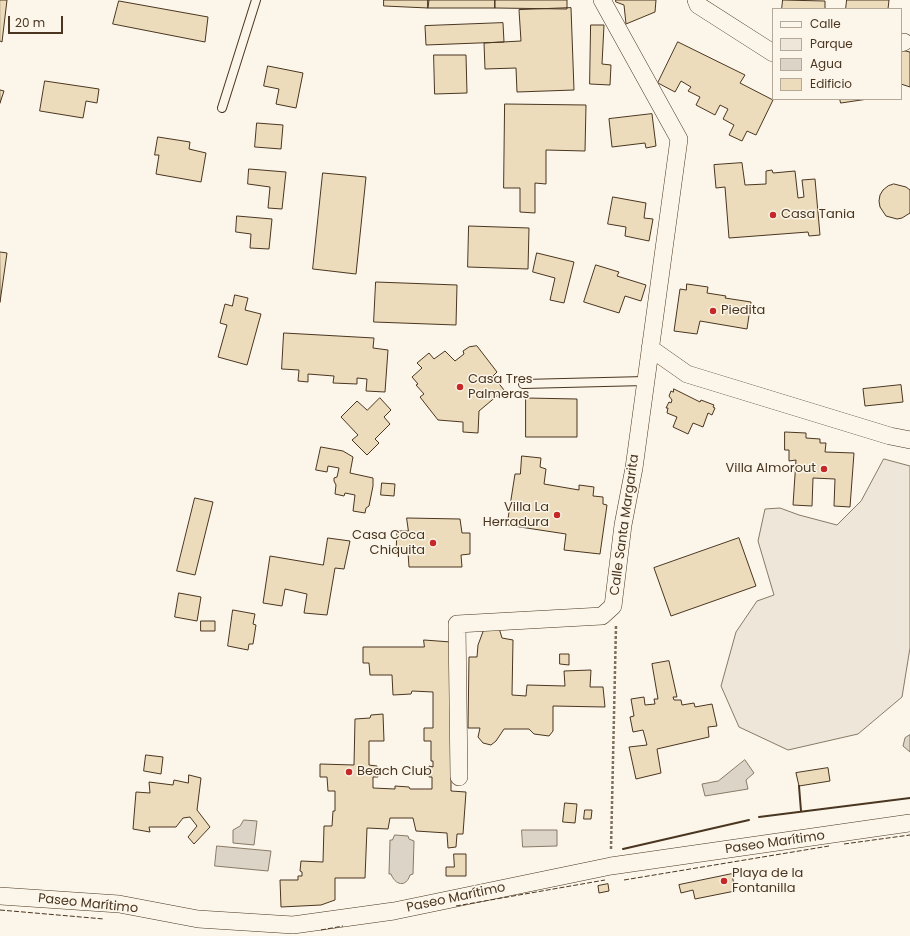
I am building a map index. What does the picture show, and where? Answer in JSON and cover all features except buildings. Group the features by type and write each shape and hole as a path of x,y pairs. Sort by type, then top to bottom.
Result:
{"street":[{"name":"Calle Santa Margarita","path":"459,776 457,624 602,616 613,606 623,524 634,468 679,139 602,0"},
{"path":"696,0 698,4 772,53"},
{"path":"650,348 687,374 890,436 910,440"},
{"name":"Paseo Marítimo","path":"0,896 119,904 198,919 293,925 394,911 611,866 910,823"}],"lane":[{"path":"222,108 256,0"},
{"path":"523,384 646,381"}],"path":[{"path":"611,866 617,629 613,606"}],"green space":[{"path":"884,459 910,466 910,648 902,697 858,734 788,750 739,727 721,686 736,632 757,601 774,595 758,541 765,509 780,508 799,515 837,525 861,501"}],"water":[{"path":"910,735 910,752 903,746 905,738"},
{"path":"745,760 754,773 746,780 748,789 705,796 702,784 718,781"},
{"path":"244,820 257,821 254,845 233,843 233,830 240,826"},
{"path":"522,830 557,830 557,846 523,847"},
{"path":"395,835 408,836 409,839 414,841 413,874 410,875 406,882 400,884 395,881 391,874 389,874 390,840 392,840"},
{"path":"217,846 271,851 268,871 215,866"}],"fence":[{"path":"844,844 910,835"},
{"path":"624,880 829,846"},
{"path":"456,906 605,880"},
{"path":"0,910 104,919"},
{"path":"321,930 343,926"}],"wall":[{"path":"799,786 801,811"},
{"path":"759,817 910,798"},
{"path":"623,849 749,820"}],"place":[{"name":"Casa Tania","path":"773,215"},
{"name":"Piedita","path":"713,311"},
{"name":"Casa Tres Palmeras","path":"460,387"},
{"name":"Villa Almorout","path":"824,469"},
{"name":"Villa La Herradura","path":"557,515"},
{"name":"Casa Coca Chiquita","path":"433,543"},
{"name":"Beach Club","path":"349,772"},
{"name":"Playa de la Fontanilla","path":"724,881"}]}
